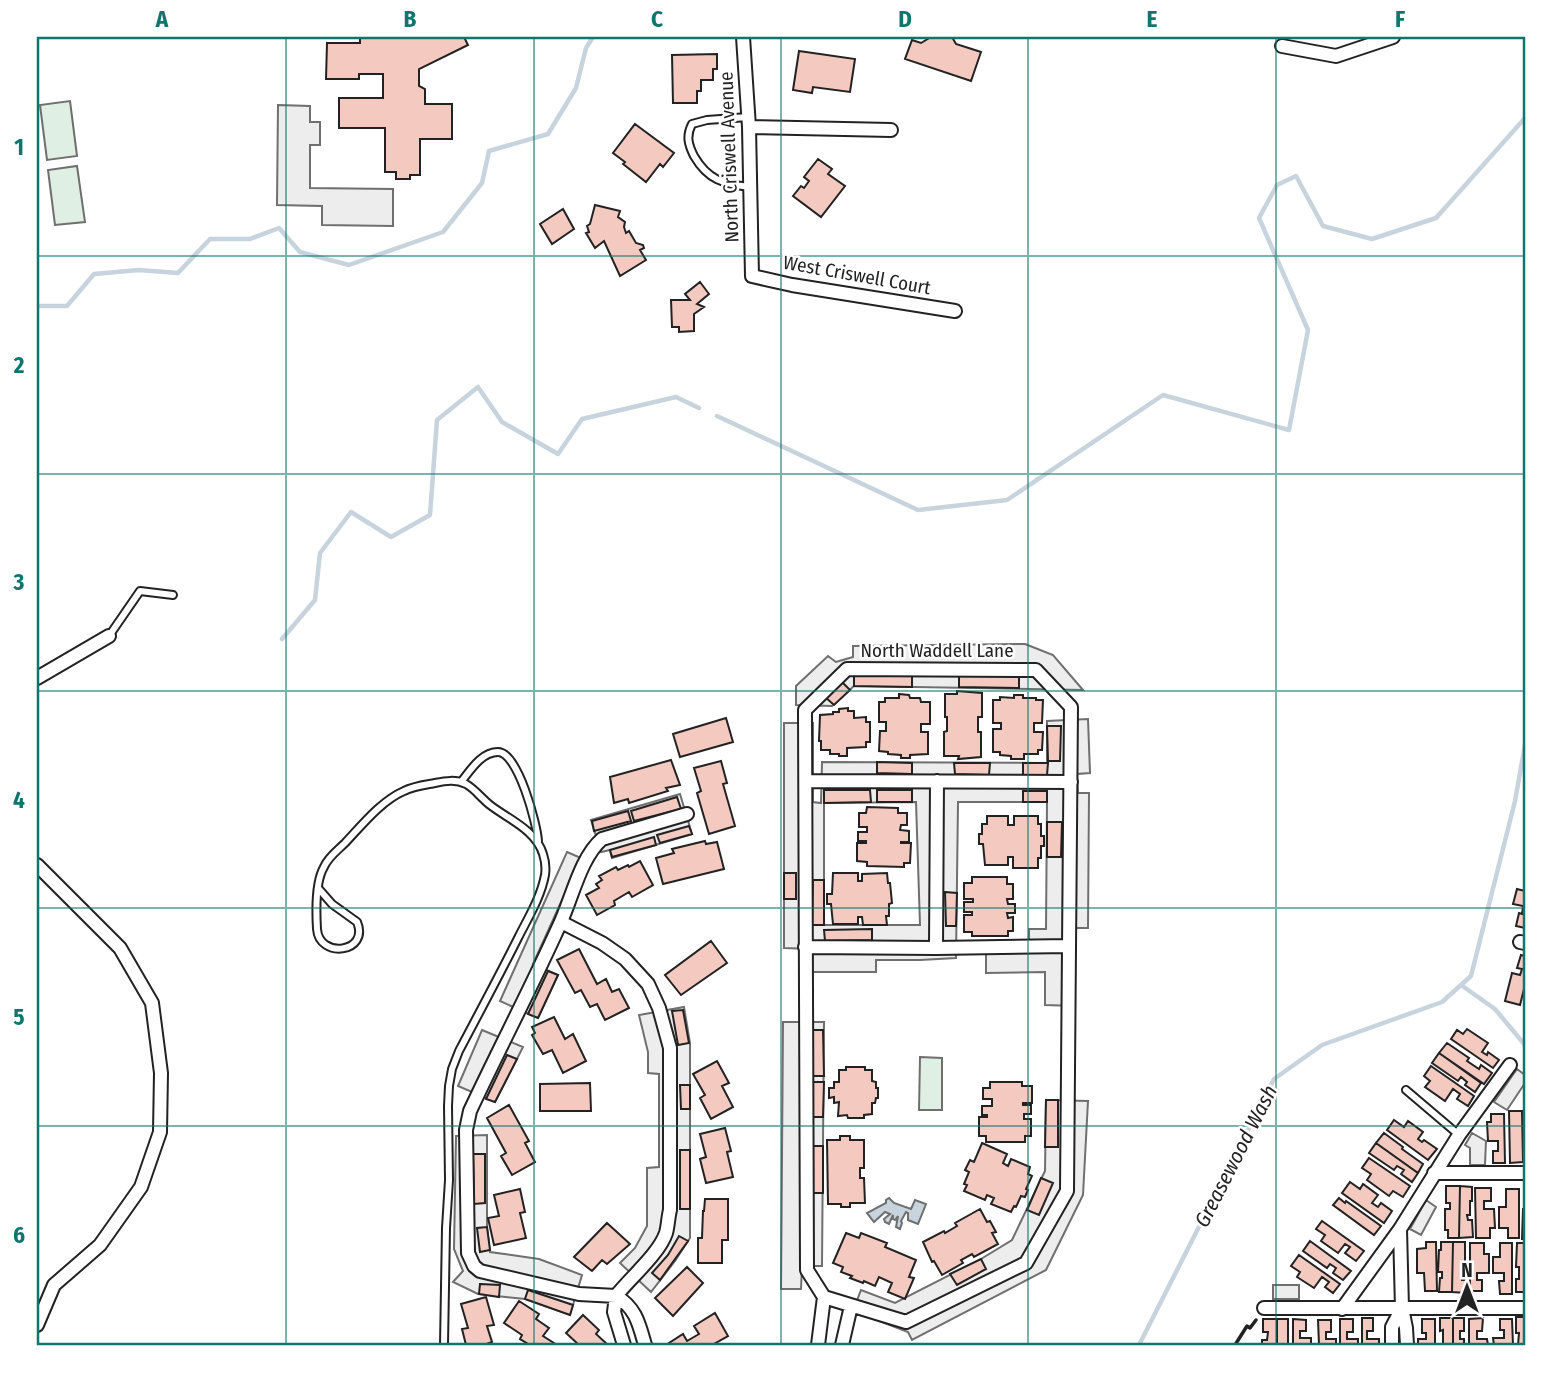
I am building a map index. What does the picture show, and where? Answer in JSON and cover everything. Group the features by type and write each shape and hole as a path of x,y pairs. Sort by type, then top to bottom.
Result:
{"street":[{"name":"North Criswell Avenue","path":"743,37 749,122 752,276"},
{"path":"1282,46 1336,56 1393,37"},
{"path":"749,122 891,130"},
{"name":"West Criswell Court","path":"752,276 792,285 955,310"},
{"path":"37,678 108,636"},
{"name":"North Waddell Lane","path":"847,669 1036,670 1071,707 1070,782 1067,1191 1026,1264 906,1322 824,1297 807,1270 805,710 847,669"},
{"path":"806,781 1070,782"},
{"path":"936,948 937,781"},
{"path":"620,1291 579,1294 480,1270 474,1266 468,1253 467,1241 466,1130 470,1111 561,922 576,881 596,845 603,839 687,814"},
{"path":"37,865 120,948 152,1003 162,1073 160,1132 141,1187 100,1245 54,1285 37,1322"},
{"path":"561,922 602,943 625,959 648,984 659,1008 670,1048 670,1210 666,1235 648,1261 620,1291 614,1312 624,1345"},
{"path":"805,947 1069,946"},
{"path":"1342,1309 1400,1228 1459,1135 1510,1065"},
{"path":"1434,1173 1525,1173"},
{"path":"1400,1228 1402,1308 1407,1345"},
{"path":"620,1291 629,1304 645,1345"},
{"path":"818,1345 824,1297"},
{"path":"842,1345 850,1306"},
{"path":"1264,1308 1525,1308"},
{"path":"1392,1345 1392,1327 1402,1308"}],"lane":[{"path":"749,122 707,120 692,124 688,133 688,145 702,169 717,180 750,187"},
{"path":"108,636 140,591 173,595"},
{"path":"461,782 485,756 494,752 507,755 528,798 538,843"},
{"path":"318,888 332,904 357,922 359,938 356,943 337,948 324,945 317,931 318,888 319,878 328,860 392,798 415,786 443,781 461,782 532,835 544,855 542,886 460,1051 449,1086 444,1345"},
{"path":"1406,1090 1459,1135"}],"green space":[{"path":"70,101 77,156 47,160 40,105"},
{"path":"77,166 85,222 55,225 48,170"},
{"path":"920,1057 942,1058 942,1110 919,1110"}],"shaded area":[{"path":"278,105 310,106 310,122 320,122 320,145 310,145 310,188 393,189 393,226 322,225 322,206 277,205"},
{"path":"1025,644 1053,655 1083,690 854,686 832,706 796,705 796,686 828,656 836,662 853,657 853,646"},
{"path":"1088,719 1090,773 1077,774 1078,793 1089,793 1088,928 1074,928 1075,1006 1045,1005 1045,972 986,973 986,941 1029,940 1029,929 1046,929 1047,802 958,802 956,958 876,960 876,972 812,972 812,949 784,948 784,723 813,723 813,802 821,803 822,762 1047,763 1047,721","holes":["916,802 920,925 824,925 824,803"]},
{"path":"680,794 692,834 612,858 610,850 601,852 591,820"},
{"path":"567,852 581,858 533,964 558,975 538,1018 500,1001"},
{"path":"684,1007 690,1043 690,1238 651,1292 620,1263 635,1248 647,1226 647,1168 659,1167 659,1074 648,1073 648,1052 639,1015"},
{"path":"783,1022 824,1022 822,1266 802,1266 801,1289 781,1289"},
{"path":"482,1030 523,1047 495,1102 458,1086"},
{"path":"1517,1069 1525,1075 1525,1083 1507,1110 1494,1102"},
{"path":"1046,1100 1088,1101 1083,1195 1046,1270 912,1340 908,1332 853,1311 861,1290 895,1303 1012,1240 1045,1171"},
{"path":"1472,1133 1486,1141 1485,1165 1470,1165 1470,1148 1465,1145"},
{"path":"487,1135 487,1227 490,1252 539,1259 582,1275 570,1315 525,1299 478,1294 453,1282 463,1271 454,1249 456,1136"},
{"path":"889,1198 894,1203 911,1209 915,1200 926,1204 918,1224 908,1220 906,1212 900,1229 896,1227 898,1216 895,1220 893,1215 889,1224 884,1219 890,1214 885,1212 874,1222 867,1213 886,1203"},
{"path":"1426,1200 1436,1207 1421,1235 1410,1229"},
{"path":"1273,1285 1299,1285 1299,1299 1273,1299"}],"building":[{"path":"360,37 464,37 468,45 419,69 419,86 425,89 425,104 452,104 452,139 420,139 420,175 410,175 410,179 396,179 396,172 385,172 385,128 339,128 339,98 383,98 383,74 359,74 359,79 326,79 327,43 360,43"},
{"path":"931,37 952,37 956,44 981,52 971,81 905,59 912,40 921,43"},
{"path":"799,51 855,59 850,92 813,87 812,93 793,90"},
{"path":"717,54 717,69 713,69 713,80 701,80 697,103 673,103 672,55"},
{"path":"635,124 674,153 663,167 660,164 646,182 613,153"},
{"path":"818,159 832,169 828,174 845,186 821,217 793,196 809,181 804,177"},
{"path":"595,205 620,211 618,217 625,222 626,233 629,231 636,243 643,245 644,248 640,250 646,260 620,276 604,241 595,248 586,233 589,232 587,226"},
{"path":"563,209 574,229 552,244 540,224"},
{"path":"700,282 709,294 697,304 704,307 694,314 694,331 679,332 679,327 672,327 671,300 690,300 685,294"},
{"path":"959,674 1019,675 1019,688 959,687"},
{"path":"854,675 912,675 912,687 854,686"},
{"path":"841,681 850,690 834,705 825,697"},
{"path":"957,691 982,693 982,717 978,717 981,757 958,759 959,756 944,756 944,732 947,731 945,694 957,694"},
{"path":"899,694 920,698 921,702 930,702 930,724 921,724 921,732 928,732 928,754 901,758 901,755 879,751 880,731 886,731 886,722 879,722 879,702 885,702 885,698 899,698"},
{"path":"1014,695 1043,700 1042,723 1034,723 1034,732 1043,732 1042,750 1038,750 1038,754 1024,754 1024,759 1011,759 1011,756 993,752 993,729 1001,729 1001,723 993,723 993,700 1000,700 1000,697 1014,698"},
{"path":"848,708 848,711 854,711 854,718 866,717 866,722 870,722 870,742 866,742 866,747 847,748 847,756 821,750 820,715 833,714 839,712 839,709"},
{"path":"726,718 733,742 680,757 673,734"},
{"path":"1047,726 1061,726 1060,761 1048,761"},
{"path":"671,760 680,785 629,803 628,799 614,803 610,777"},
{"path":"721,761 727,783 723,784 735,826 709,834 697,793 701,791 694,768"},
{"path":"877,762 912,763 912,774 877,773"},
{"path":"954,763 990,763 989,775 955,774"},
{"path":"1023,763 1048,763 1047,775 1023,776"},
{"path":"824,790 870,790 871,802 824,803"},
{"path":"877,790 912,790 912,802 877,802"},
{"path":"1023,791 1047,791 1047,802 1023,802"},
{"path":"677,797 681,809 634,821 631,811"},
{"path":"867,807 898,808 898,813 907,813 907,825 901,825 900,830 909,831 909,842 901,843 911,843 910,863 904,863 904,867 867,866 867,862 857,861 857,843 866,843 858,841 858,832 867,832 867,827 859,827 859,813 866,813"},
{"path":"628,811 631,821 594,831 592,821"},
{"path":"987,816 1008,816 1008,825 1014,825 1014,816 1038,816 1044,846 1041,846 1038,868 1013,868 1013,857 1008,857 1008,865 985,865 979,834 982,834 982,824 987,824"},
{"path":"1047,822 1062,822 1061,857 1047,857"},
{"path":"689,826 692,834 660,843 657,835"},
{"path":"654,837 656,845 612,857 610,850"},
{"path":"705,841 706,844 717,842 724,869 663,884 656,858 674,853 672,849"},
{"path":"640,861 653,885 632,897 629,892 614,901 615,905 597,915 586,895 599,888 596,884 602,880 599,876 616,867 618,870"},
{"path":"784,873 796,873 796,899 784,899"},
{"path":"833,873 858,873 858,881 862,881 862,874 887,873 892,903 889,904 889,916 886,916 887,925 863,925 862,917 858,917 858,924 833,924 827,894 832,894"},
{"path":"972,877 1007,877 1007,884 1013,884 1013,899 1007,899 1008,904 1015,904 1015,913 1007,913 1008,918 1013,917 1013,931 1008,931 1008,936 972,936 972,932 964,932 964,915 972,915 972,912 964,912 964,902 973,902 973,899 964,899 964,883 972,883"},
{"path":"813,880 824,880 824,925 812,925"},
{"path":"1517,889 1525,891 1525,928 1516,926 1523,906 1513,904"},
{"path":"945,892 957,893 956,926 946,926"},
{"path":"872,929 872,940 825,941 824,930"},
{"path":"711,941 727,963 681,995 665,975"},
{"path":"579,949 597,984 606,979 612,992 619,989 629,1008 605,1020 597,1004 590,1007 581,990 575,993 557,960"},
{"path":"1521,955 1525,956 1525,985 1520,1005 1505,1001 1512,973 1520,975 1522,969 1517,968"},
{"path":"548,971 558,975 538,1018 528,1014"},
{"path":"683,1010 689,1043 678,1045 672,1011"},
{"path":"554,1017 565,1039 573,1034 586,1061 563,1073 552,1050 543,1054 532,1035 535,1033 532,1027"},
{"path":"1467,1029 1488,1043 1482,1052 1487,1055 1488,1052 1499,1060 1493,1068 1451,1039 1457,1030 1463,1034"},
{"path":"811,1030 823,1030 824,1076 811,1076"},
{"path":"1447,1043 1469,1058 1467,1061 1479,1069 1481,1065 1492,1073 1484,1084 1439,1053"},
{"path":"1439,1053 1481,1083 1475,1092 1465,1085 1467,1082 1461,1077 1458,1081 1432,1063"},
{"path":"507,1055 517,1059 495,1102 486,1099"},
{"path":"717,1061 729,1083 722,1086 733,1107 711,1119 700,1098 705,1095 693,1074"},
{"path":"1431,1066 1474,1096 1468,1106 1457,1099 1460,1094 1453,1089 1445,1101 1425,1087 1430,1081 1424,1076"},
{"path":"846,1067 865,1067 865,1070 872,1070 872,1081 876,1082 878,1098 872,1103 872,1114 864,1115 864,1118 838,1116 839,1102 834,1103 834,1097 829,1098 829,1088 834,1088 834,1082 839,1082 839,1070 846,1070"},
{"path":"811,1082 824,1082 823,1117 811,1117"},
{"path":"990,1082 1022,1082 1022,1086 1032,1086 1032,1103 1023,1103 1031,1105 1031,1114 1024,1114 1024,1119 1031,1119 1031,1136 1025,1136 1025,1142 986,1142 986,1136 979,1136 979,1117 987,1117 982,1115 982,1106 992,1106 992,1099 983,1099 983,1088 990,1088"},
{"path":"590,1083 591,1111 540,1111 540,1084"},
{"path":"680,1085 690,1085 690,1109 681,1109"},
{"path":"1046,1100 1058,1100 1058,1147 1045,1147"},
{"path":"509,1105 529,1141 525,1143 535,1162 512,1175 501,1156 506,1153 487,1118"},
{"path":"1509,1111 1522,1111 1523,1162 1510,1163"},
{"path":"1522,1111 1525,1111 1525,1162 1523,1162"},
{"path":"1491,1114 1504,1114 1505,1163 1493,1163 1493,1151 1498,1151 1498,1141 1488,1141 1487,1122 1491,1122"},
{"path":"1394,1120 1404,1127 1408,1121 1423,1132 1418,1139 1437,1149 1428,1160 1387,1130"},
{"path":"725,1128 731,1151 727,1152 733,1177 706,1183 700,1159 706,1157 700,1134"},
{"path":"1384,1133 1423,1164 1418,1173 1376,1143"},
{"path":"840,1136 850,1136 850,1140 864,1140 864,1168 860,1168 860,1178 864,1178 865,1203 850,1203 850,1207 828,1204 827,1140 840,1140"},
{"path":"982,1143 1007,1154 1003,1163 1008,1166 1011,1159 1030,1167 1028,1174 1032,1176 1026,1189 1028,1190 1011,1212 991,1204 994,1198 987,1195 985,1200 964,1191 969,1172 965,1170 970,1160 974,1162"},
{"path":"1376,1143 1418,1173 1412,1182 1401,1174 1404,1170 1397,1166 1394,1170 1369,1153"},
{"path":"810,1146 823,1146 823,1193 809,1193"},
{"path":"680,1150 690,1150 690,1209 680,1209"},
{"path":"473,1154 485,1154 485,1203 474,1204"},
{"path":"1369,1158 1410,1186 1403,1197 1393,1191 1389,1196 1367,1180 1371,1174 1362,1168"},
{"path":"1041,1178 1053,1183 1039,1215 1027,1210"},
{"path":"1350,1182 1360,1189 1363,1184 1378,1195 1372,1203 1378,1207 1381,1203 1392,1211 1384,1223 1342,1193"},
{"path":"1446,1186 1460,1186 1459,1238 1448,1238 1448,1230 1445,1230 1445,1209 1450,1209 1450,1203 1446,1203"},
{"path":"1460,1186 1472,1187 1470,1215 1467,1215 1468,1220 1472,1220 1473,1237 1459,1238"},
{"path":"1475,1188 1491,1188 1491,1201 1484,1201 1484,1209 1494,1209 1495,1228 1490,1228 1490,1238 1476,1238"},
{"path":"520,1189 525,1212 520,1213 526,1238 494,1245 488,1218 499,1216 494,1195"},
{"path":"1506,1189 1519,1189 1519,1238 1508,1238 1508,1228 1499,1228 1499,1207 1506,1207"},
{"path":"1339,1198 1381,1226 1374,1235 1333,1205"},
{"path":"705,1199 728,1199 728,1240 722,1240 722,1263 698,1263 698,1238 702,1238"},
{"path":"980,1209 996,1232 992,1233 998,1244 974,1257 972,1254 961,1260 963,1263 942,1275 934,1261 932,1262 923,1242 944,1231 945,1233 957,1226 955,1223"},
{"path":"1525,1209 1525,1239 1522,1239"},
{"path":"1322,1221 1364,1251 1356,1261 1345,1253 1350,1247 1345,1244 1338,1253 1321,1241 1325,1235 1316,1229"},
{"path":"607,1223 630,1244 607,1264 602,1260 592,1271 574,1257"},
{"path":"487,1227 490,1250 480,1252 477,1228"},
{"path":"846,1233 859,1238 861,1233 887,1243 885,1247 916,1260 909,1277 914,1278 905,1299 888,1292 892,1283 879,1277 875,1286 850,1278 852,1276 841,1272 843,1267 833,1263"},
{"path":"679,1236 688,1241 660,1280 652,1273 668,1255"},
{"path":"1310,1241 1351,1271 1343,1280 1333,1273 1336,1268 1330,1264 1327,1268 1303,1251"},
{"path":"1426,1242 1436,1242 1437,1291 1425,1291 1424,1273 1417,1273 1417,1249 1426,1248"},
{"path":"1441,1242 1453,1242 1452,1292 1439,1292 1442,1278 1442,1272 1438,1272"},
{"path":"1453,1242 1465,1242 1465,1272 1462,1272 1462,1280 1466,1280 1466,1293 1452,1292"},
{"path":"1470,1243 1484,1243 1484,1254 1489,1254 1489,1273 1477,1273 1477,1280 1482,1280 1482,1291 1470,1291"},
{"path":"1500,1243 1512,1243 1512,1294 1500,1294 1499,1281 1504,1281 1504,1273 1493,1273 1493,1257 1500,1257"},
{"path":"1517,1243 1525,1243 1525,1292 1516,1292 1516,1279 1519,1279 1519,1267 1516,1267"},
{"path":"1299,1255 1340,1284 1333,1293 1325,1287 1329,1282 1322,1277 1314,1288 1297,1277 1300,1272 1291,1266"},
{"path":"981,1259 986,1269 957,1285 950,1274"},
{"path":"687,1267 703,1283 673,1316 655,1298"},
{"path":"480,1284 500,1285 499,1297 479,1294"},
{"path":"528,1290 573,1305 570,1315 525,1299"},
{"path":"486,1297 494,1325 487,1326 492,1342 466,1345 462,1329 468,1328 461,1304"},
{"path":"519,1301 539,1314 536,1319 549,1328 543,1336 557,1345 530,1345 520,1339 522,1335 504,1323"},
{"path":"715,1313 728,1336 712,1345 666,1345 683,1334 687,1341 699,1334 694,1326"},
{"path":"583,1315 599,1330 596,1334 608,1345 579,1345 566,1333"},
{"path":"1516,1317 1525,1317 1525,1345 1518,1345"},
{"path":"1362,1318 1373,1318 1373,1331 1367,1331 1367,1339 1379,1339 1379,1345 1362,1345"},
{"path":"1440,1318 1453,1318 1453,1345 1443,1345"},
{"path":"1453,1318 1464,1318 1464,1331 1460,1331 1460,1339 1464,1339 1464,1345 1453,1345"},
{"path":"1483,1318 1482,1331 1477,1331 1477,1339 1487,1339 1488,1345 1469,1345 1469,1319"},
{"path":"1263,1319 1277,1319 1277,1345 1262,1345 1262,1340 1267,1340 1268,1332 1263,1332"},
{"path":"1277,1319 1288,1319 1288,1345 1277,1345"},
{"path":"1293,1319 1306,1320 1306,1331 1300,1331 1300,1338 1311,1338 1311,1345 1293,1345"},
{"path":"1340,1319 1353,1319 1353,1332 1347,1332 1347,1339 1358,1339 1358,1345 1340,1345"},
{"path":"1422,1319 1435,1319 1435,1345 1418,1345 1418,1339 1426,1339 1426,1333 1422,1333"},
{"path":"1500,1319 1512,1319 1513,1345 1494,1345 1493,1338 1504,1338 1504,1330 1500,1330"},
{"path":"1318,1320 1331,1320 1331,1332 1326,1332 1326,1339 1336,1339 1336,1345 1319,1345"}],"waterway":[{"path":"37,306 67,306 94,274 139,270 178,273 210,239 250,239 279,228 300,252 349,265 443,232 482,183 489,151 548,134 576,88 586,48 593,37"},
{"path":"717,416 918,510 1007,500 1163,395 1289,430 1308,330 1259,218 1277,185 1296,176 1323,226 1372,239 1436,218 1525,118"},
{"path":"282,639 315,600 320,553 351,512 391,537 430,515 437,420 478,387 502,422 558,454 582,419 676,397 699,408"},
{"name":"Greasewood Wash","path":"1139,1345 1274,1079 1322,1045 1442,1002 1471,976 1515,801 1525,745"},
{"path":"1461,985 1495,1009 1525,1045"}],"wall":[{"path":"1235,1345 1247,1326 1250,1328 1256,1320"}]}
